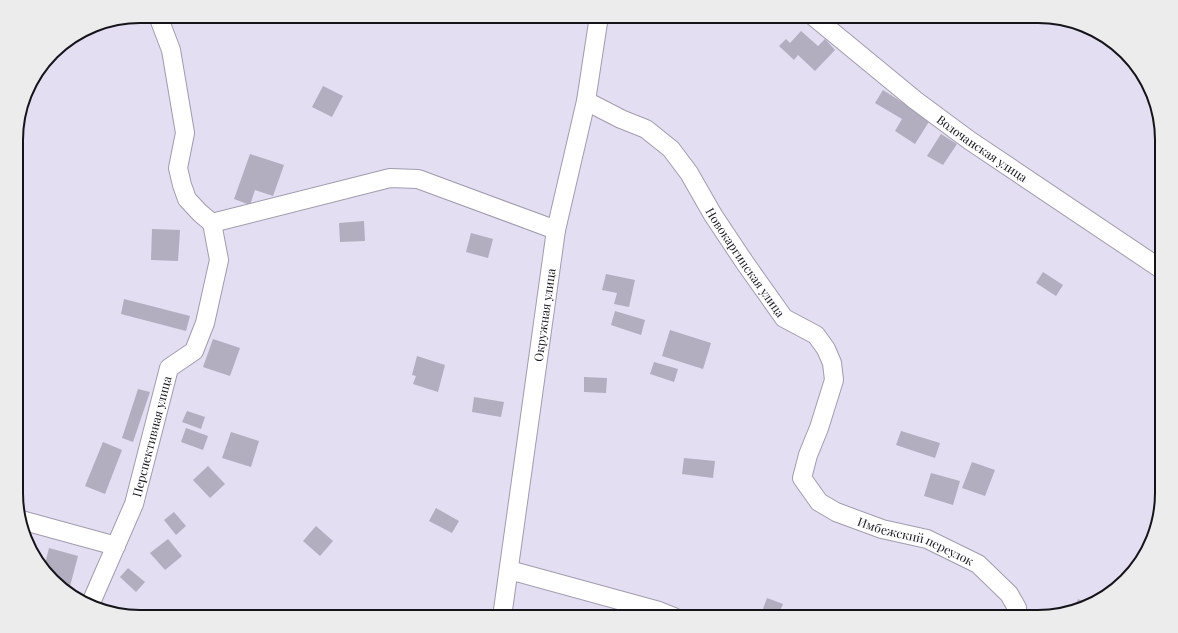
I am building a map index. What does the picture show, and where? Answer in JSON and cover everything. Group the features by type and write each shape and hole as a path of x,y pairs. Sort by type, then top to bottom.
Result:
{"street":[{"path":"160,23 170,50 185,133 178,168 182,185 187,199 212,223 390,178 418,179 556,230"},
{"name":"Окружная улица","path":"503,610 556,230 586,101 598,23"},
{"name":"Волочанская улица","path":"822,23 915,100 969,140 1155,264"},
{"name":"Новокаргинская улица","path":"586,101 621,119 646,129 671,149 689,173 745,263 784,318 816,335 826,348 832,363 834,380 819,428 808,455 802,478"},
{"name":"Перспективная улица","path":"92,600 134,504 169,368 194,352 205,324 219,260 212,223"},
{"name":"Имбежский переулок","path":"802,478 819,502 836,512 882,529 927,539 978,564 1009,594 1017,610"},
{"path":"27,521 116,546"},
{"path":"509,570 654,610"}],"building":[{"path":"801,31 818,46 825,39 835,50 815,71 798,55 794,60 779,46 786,39 790,43"},
{"path":"323,86 343,96 332,117 312,107"},
{"path":"883,90 930,120 915,144 895,131 902,119 875,103"},
{"path":"941,134 957,144 943,165 927,156"},
{"path":"250,154 284,165 273,196 255,190 250,205 234,199"},
{"path":"364,221 365,241 340,242 339,223"},
{"path":"152,229 180,230 178,261 151,260"},
{"path":"471,233 493,239 488,258 466,252"},
{"path":"1043,272 1063,285 1056,296 1036,283"},
{"path":"606,274 635,280 629,307 614,304 617,293 602,290"},
{"path":"124,299 190,316 186,331 121,314"},
{"path":"615,311 645,320 641,335 611,325"},
{"path":"670,330 711,343 703,369 662,356"},
{"path":"213,339 240,348 230,376 203,367"},
{"path":"417,356 445,365 438,392 413,384 416,376 412,375"},
{"path":"654,362 678,369 674,382 650,374"},
{"path":"584,377 607,378 606,393 584,392"},
{"path":"138,389 150,392 133,442 122,438"},
{"path":"474,397 504,402 501,417 472,412"},
{"path":"187,411 205,417 201,429 182,422"},
{"path":"186,428 208,436 203,450 181,442"},
{"path":"901,431 940,443 935,458 896,445"},
{"path":"231,432 259,441 251,467 222,458"},
{"path":"103,442 122,450 105,494 85,486"},
{"path":"684,458 715,461 713,478 682,474"},
{"path":"972,462 995,470 985,496 962,488"},
{"path":"208,466 225,484 210,498 193,480"},
{"path":"931,473 960,481 953,505 924,496"},
{"path":"436,508 459,521 452,533 429,521"},
{"path":"174,512 186,526 176,535 164,520"},
{"path":"316,526 333,541 320,556 303,541"},
{"path":"168,539 182,556 165,570 150,553"},
{"path":"49,548 78,556 70,587 57,576 46,562"},
{"path":"128,568 145,582 136,592 120,577"},
{"path":"767,598 783,604 780,610 763,610"},
{"path":"1078,599 1082,601 1076,603"}]}
